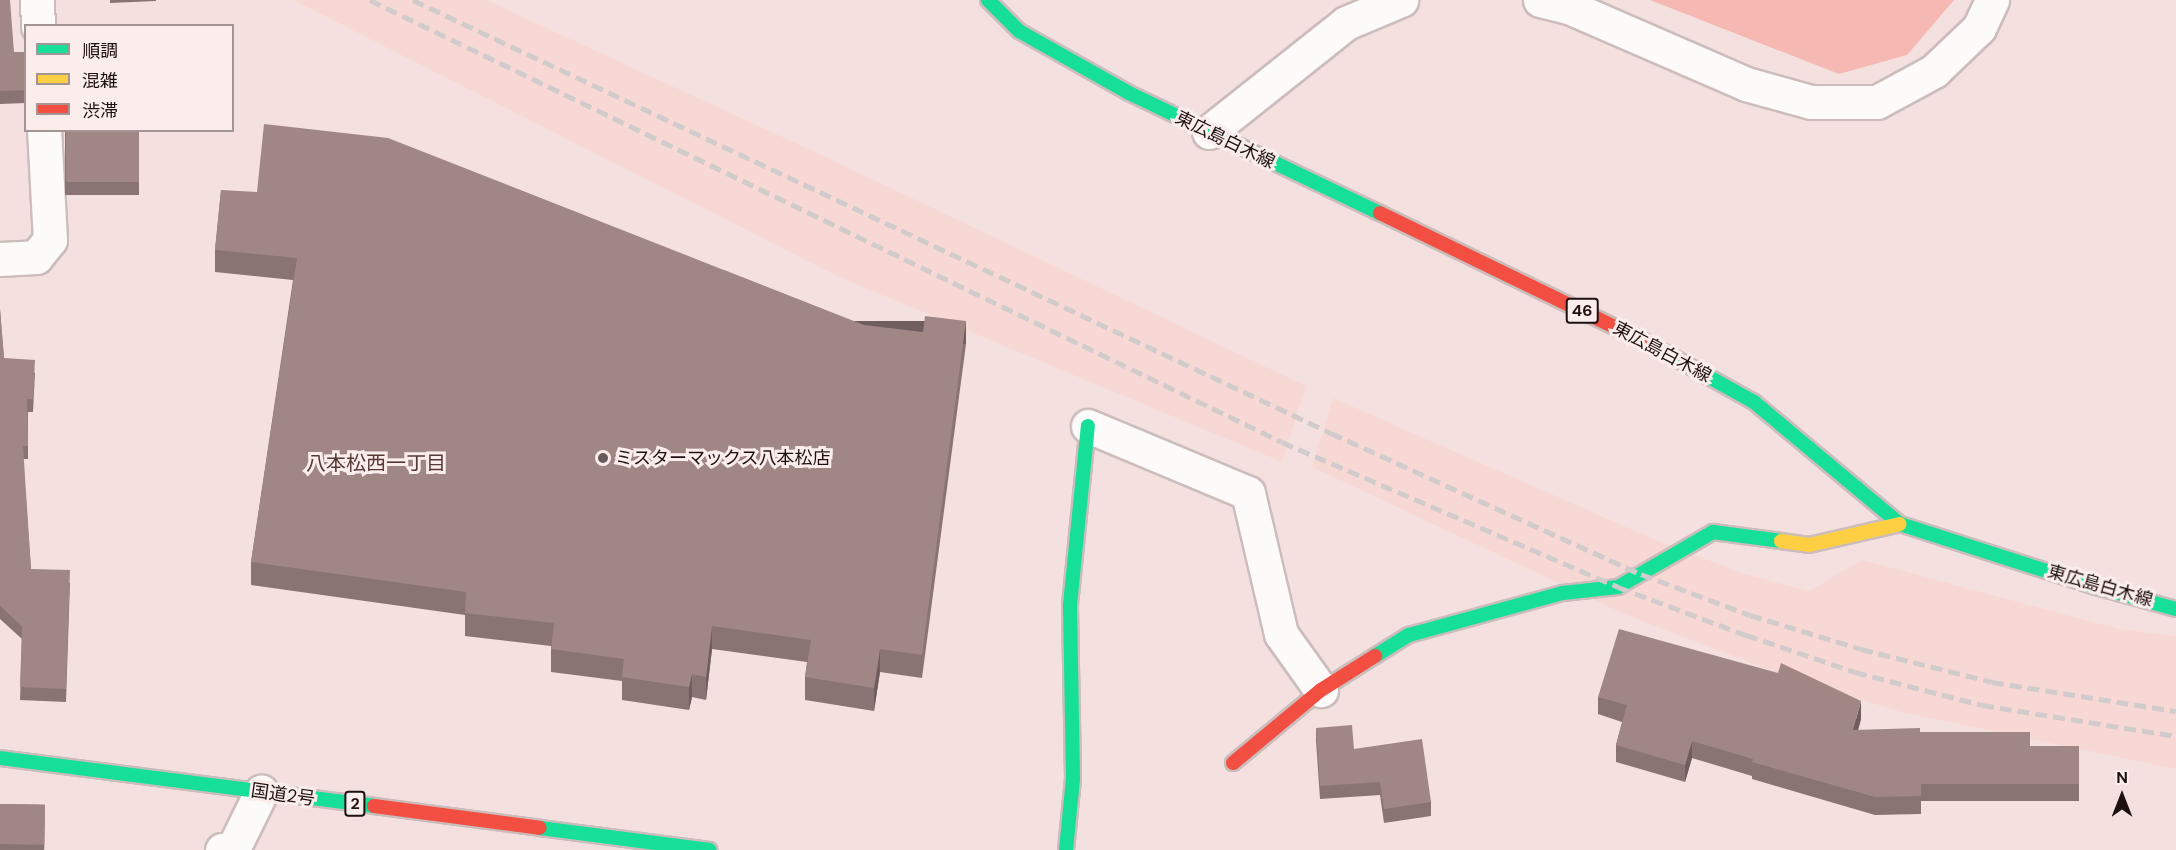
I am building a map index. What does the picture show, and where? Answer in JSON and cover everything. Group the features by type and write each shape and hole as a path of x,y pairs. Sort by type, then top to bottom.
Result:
{"main road":[{"name":"東広島白木線","path":"988,0 1018,32 1129,93 1641,339 1754,402 1900,524 2096,587 2176,609"},
{"path":"1066,850 1073,778 1070,605 1088,426"},
{"path":"1233,763 1322,690 1409,635 1563,593 1618,587 1713,532 1809,545 1900,524"},
{"name":"国道2号","path":"0,758 261,792 647,847 710,850"}],"street":[{"path":"37,0 38,24"},
{"path":"1209,132 1346,23 1401,0"},
{"path":"1540,0 1569,7 1746,84 1811,102 1877,102 1934,70 1979,28 1992,0"},
{"path":"0,259 36,256 50,240 44,132"},
{"path":"1088,426 1248,493 1281,634 1322,690"},
{"path":"222,850 233,849 261,792"}],"shaded area":[{"path":"293,0 486,0 830,159 1306,386 1282,462 839,277"},
{"path":"1650,0 1954,0 1907,55 1839,74"},
{"path":"1333,398 1651,538 1744,574 1809,591 1862,560 2119,629 2176,636 2176,769 1901,712 1782,675 1624,614 1312,467"}],"building":[{"path":"0,0 10,0 14,52 24,52 24,90 0,91"},
{"path":"264,124 388,138 864,325 923,332 925,316 966,321 922,655 880,649 874,688 805,677 811,640 712,626 706,677 692,674 689,687 622,677 624,659 551,649 554,623 465,613 466,592 251,562 297,258 215,250 221,190 257,192"},
{"path":"66,132 139,132 139,182 66,182"},
{"path":"0,309 4,358 35,360 33,399 27,399 28,446 23,446 31,569 70,570 66,689 20,687 22,626 0,606"},
{"path":"1619,629 1778,673 1781,663 1861,701 1853,730 1920,728 1920,732 2030,732 2030,746 2079,746 2079,784 1921,784 1921,796 1875,797 1752,762 1753,759 1692,741 1685,765 1616,745 1627,705 1598,697"},
{"path":"1352,725 1354,749 1422,739 1431,802 1384,809 1380,782 1320,786 1316,728"},
{"path":"0,804 45,805 44,845 0,844"}],"railway":[{"path":"370,0 1282,442 1618,587 1746,635 1855,672 1982,705 2176,736"},
{"path":"413,0 1331,433 1641,574 1750,615 1861,649 1992,682 2176,711"}],"traffic: fast":[{"path":"988,0 1019,31 1129,93 1380,213"},
{"path":"1646,342 1754,402 1900,524 2096,587 2176,609"},
{"path":"1066,850 1073,778 1070,605 1088,426"},
{"path":"1375,656 1409,635 1563,593 1618,587 1713,532 1781,541"},
{"path":"0,758 374,806"},
{"path":"540,828 710,850"}],"traffic: slow":[{"path":"1781,541 1809,545 1900,524"}],"traffic: jam":[{"path":"1380,213 1646,342"},
{"path":"1233,763 1321,690 1375,656"},
{"path":"374,806 540,828"}],"place":[{"name":"ミスターマックス八本松店","path":"603,458"}],"district":[{"name":"八本松西一丁目","path":"376,463"}]}
